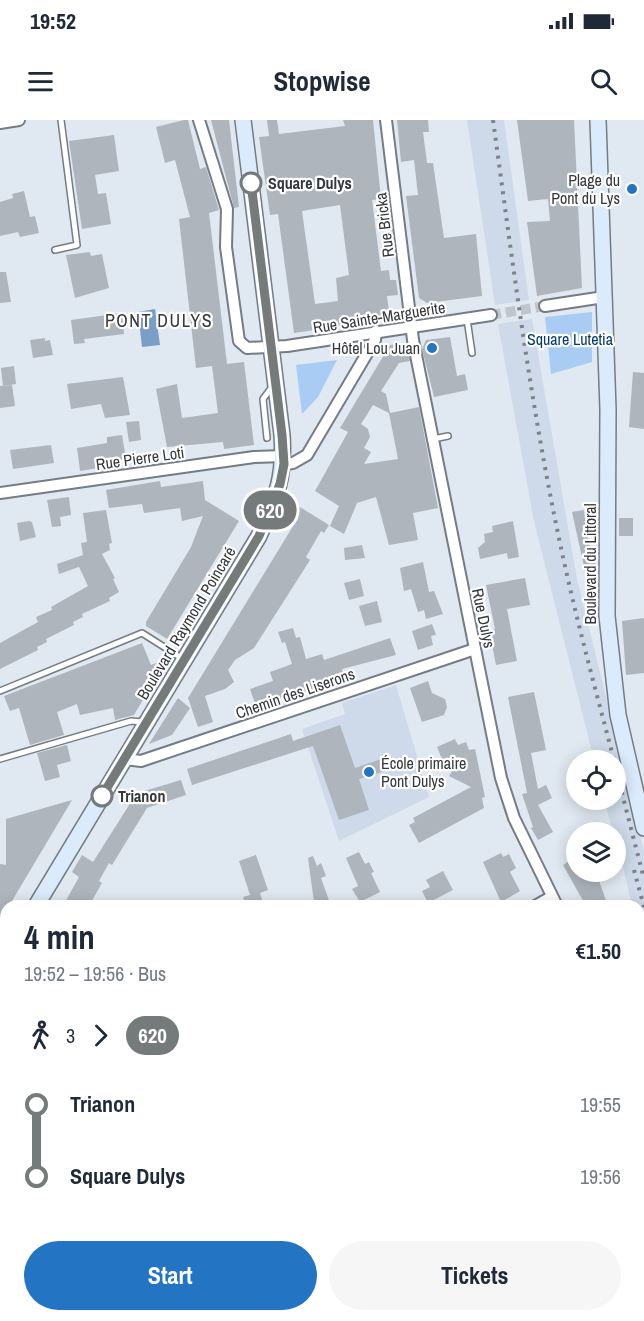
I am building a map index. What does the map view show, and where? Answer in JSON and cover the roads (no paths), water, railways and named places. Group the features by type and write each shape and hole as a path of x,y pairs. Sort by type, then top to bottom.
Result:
{"main road":[{"name":"Boulevard Raymond Poincaré","path":"40,900 259,536 280,484 284,460 243,120"},
{"name":"Boulevard du Littoral","path":"598,120 608,409 607,616 618,716 644,828"}],"street":[{"path":"0,123 20,120"},
{"name":"Rue Sainte-Marguerite","path":"199,120 227,209 225,247 239,341 246,348 272,348 492,315"},
{"name":"Rue Bricka","path":"386,120 411,327"},
{"path":"545,306 604,297"},
{"name":"Rue Dulys","path":"411,327 501,778 514,818 553,900"},
{"path":"284,460 293,463 308,455 375,340 376,332"},
{"name":"Rue Pierre Loti","path":"0,493 254,457 284,460"},
{"name":"Chemin des Liserons","path":"125,759 141,761 475,649"}],"lane":[{"path":"55,250 77,245 61,120"},
{"path":"467,319 472,353"},
{"path":"267,438 263,399 275,384"},
{"path":"433,439 448,436"},
{"path":"0,690 142,633 184,660"},
{"path":"0,759 131,721 146,723"}],"tunnel":[{"path":"491,315 545,306"}],"railway":[{"path":"493,120 525,348 544,462 572,598 611,750"},
{"path":"626,809 644,879"},
{"path":"634,870 642,900"}],"place":[{"name":"Square Dulys","path":"251,183"},
{"name":"Plage du Pont du Lys","path":"632,189"},
{"name":"Hôtel Lou Juan","path":"432,348"},
{"name":"École primaire Pont Dulys","path":"369,772"},
{"name":"Trianon","path":"102,796"}],"district":[{"name":"PONT DULYS","path":"159,321"}],"park label":[{"name":"Square Lutetia","path":"570,339"}]}
